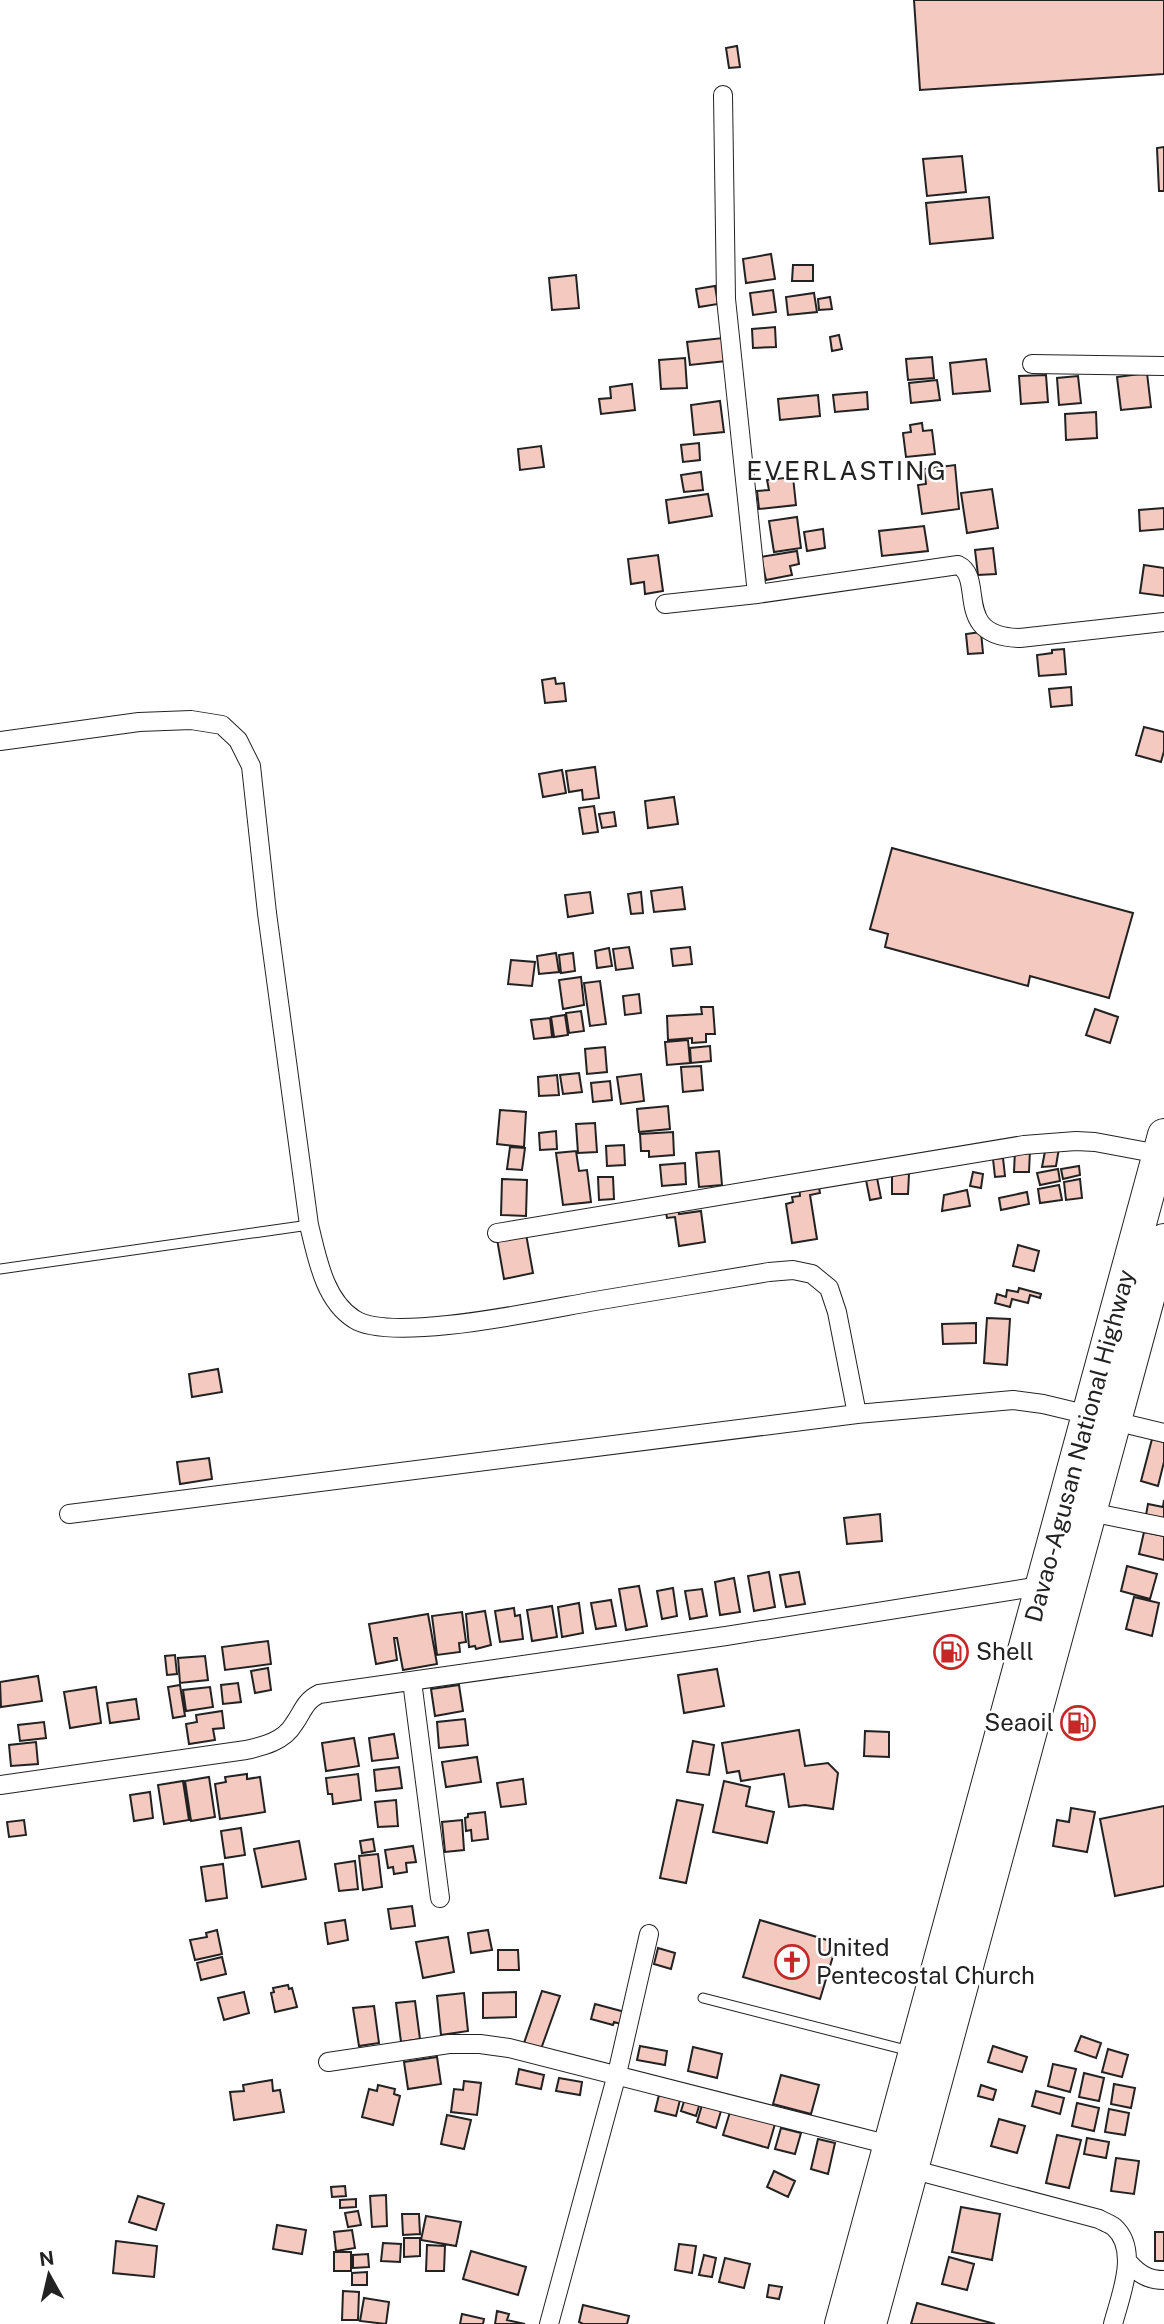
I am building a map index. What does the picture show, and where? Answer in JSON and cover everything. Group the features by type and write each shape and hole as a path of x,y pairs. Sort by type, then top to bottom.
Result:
{"highway":[{"name":"Davao-Agusan National Highway","path":"841,2324 896,2159 1102,1418 1161,1144"},
{"name":"Davao-Agusan National Highway","path":"870,2324 915,2052 1055,1590 1090,1512 1102,1418 1164,1240"}],"street":[{"path":"723,95 726,299 757,594"},
{"path":"1032,364 1164,366"},
{"path":"665,604 757,594 958,565 965,568 968,574 978,617 988,631 1001,637 1020,638 1164,622"},
{"path":"0,741 125,724 191,720 222,725 238,740 251,766 267,913 309,1225 320,1266 333,1298 354,1320 381,1328 465,1323 793,1270 812,1275 829,1288 837,1312 857,1414"},
{"path":"497,1233 1024,1145 1076,1142 1161,1144"},
{"path":"69,1514 857,1414 1013,1400 1043,1404 1164,1433"},
{"path":"1090,1512 1164,1527"},
{"path":"0,1785 266,1746 283,1736 293,1726 305,1704 319,1694 1055,1590"},
{"path":"412,1681 440,1898"},
{"path":"549,2324 617,2074 649,1934"},
{"path":"328,2062 449,2044 480,2044 509,2048 617,2074 1099,2219 1114,2227 1122,2238 1129,2263 1139,2274 1154,2280 1164,2280"},
{"path":"1113,2324 1129,2263"}],"lane":[{"path":"0,1269 309,1225"},
{"path":"702,1998 915,2052"}],"building":[{"path":"914,0 1164,0 1164,74 920,90"},
{"path":"737,46 740,67 729,68 726,48"},
{"path":"1164,147 1164,191 1159,191 1157,148"},
{"path":"962,156 966,192 927,196 923,159"},
{"path":"989,197 993,238 930,244 926,203"},
{"path":"771,254 775,279 746,283 743,259"},
{"path":"793,265 813,265 813,281 792,281"},
{"path":"576,275 579,308 552,310 549,278"},
{"path":"715,286 718,304 699,307 696,289"},
{"path":"773,290 776,312 753,315 750,293"},
{"path":"814,293 817,312 788,315 786,297"},
{"path":"830,297 832,309 819,310 818,299"},
{"path":"775,327 776,347 753,348 752,329"},
{"path":"839,335 842,349 832,351 830,337"},
{"path":"723,338 726,361 690,365 687,342"},
{"path":"932,357 934,378 908,380 906,359"},
{"path":"685,358 687,388 661,389 659,360"},
{"path":"986,359 990,391 953,394 950,363"},
{"path":"1147,373 1151,407 1121,410 1117,377"},
{"path":"1046,375 1048,402 1021,404 1019,376"},
{"path":"1078,376 1081,403 1059,405 1057,378"},
{"path":"937,380 940,400 911,403 909,383"},
{"path":"632,384 635,410 601,414 599,399 611,398 610,387"},
{"path":"867,392 868,409 835,412 833,395"},
{"path":"818,395 820,416 780,420 778,399"},
{"path":"720,401 724,432 694,435 691,405"},
{"path":"1096,412 1097,438 1066,440 1065,414"},
{"path":"922,423 923,431 932,430 935,454 906,457 903,433 911,432 910,425"},
{"path":"699,443 700,460 683,462 681,445"},
{"path":"541,446 544,467 520,470 518,449"},
{"path":"955,465 959,509 922,514 918,485 926,484 924,469"},
{"path":"701,472 703,490 684,492 681,475"},
{"path":"793,477 796,505 759,509 757,491 769,490 767,480"},
{"path":"992,489 998,528 967,533 961,493"},
{"path":"708,494 712,516 669,523 666,500"},
{"path":"1164,508 1164,529 1140,531 1139,510"},
{"path":"797,517 801,548 774,552 769,521"},
{"path":"924,526 928,551 882,556 879,531"},
{"path":"823,529 825,548 807,551 804,532"},
{"path":"993,548 996,574 978,575 975,550"},
{"path":"797,551 799,564 790,566 792,575 766,580 761,557"},
{"path":"658,555 663,591 645,594 644,582 631,584 628,559"},
{"path":"1144,565 1164,568 1164,596 1140,593"},
{"path":"981,632 983,653 968,654 966,634"},
{"path":"1064,649 1066,674 1039,676 1037,655"},
{"path":"555,678 556,684 564,683 566,701 545,703 542,680"},
{"path":"1071,687 1072,705 1051,707 1049,689"},
{"path":"1144,727 1164,732 1161,762 1136,755"},
{"path":"595,767 599,798 583,800 582,790 569,792 566,771"},
{"path":"562,770 566,793 543,797 539,774"},
{"path":"674,797 678,824 648,828 645,801"},
{"path":"594,806 598,832 583,834 579,808"},
{"path":"614,812 616,826 602,828 599,814"},
{"path":"892,848 1133,913 1109,998 1030,976 1028,986 885,947 888,934 870,929"},
{"path":"682,887 685,909 654,912 651,891"},
{"path":"590,892 593,913 568,917 565,895"},
{"path":"641,892 643,913 631,914 628,894"},
{"path":"629,947 633,968 616,970 613,949"},
{"path":"690,947 692,964 673,966 671,949"},
{"path":"609,948 612,966 597,968 595,951"},
{"path":"556,953 559,972 539,974 537,956"},
{"path":"573,953 575,971 561,973 559,955"},
{"path":"511,960 535,962 532,986 508,984"},
{"path":"581,977 584,1005 563,1009 559,980"},
{"path":"600,981 606,1024 590,1026 584,983"},
{"path":"639,994 641,1013 625,1015 623,996"},
{"path":"701,1007 713,1007 715,1034 706,1034 706,1042 692,1043 692,1038 668,1040 667,1016 702,1014"},
{"path":"1095,1009 1118,1017 1110,1043 1086,1035"},
{"path":"581,1011 584,1031 569,1033 566,1013"},
{"path":"565,1015 568,1035 554,1037 551,1017"},
{"path":"550,1018 552,1037 534,1039 531,1020"},
{"path":"688,1040 690,1063 667,1065 665,1042"},
{"path":"710,1046 711,1061 691,1063 690,1048"},
{"path":"605,1047 607,1072 587,1074 585,1049"},
{"path":"701,1066 703,1090 683,1092 681,1067"},
{"path":"579,1073 582,1092 563,1094 560,1075"},
{"path":"641,1074 644,1101 621,1104 617,1077"},
{"path":"557,1075 559,1095 539,1096 538,1077"},
{"path":"610,1081 612,1100 593,1102 591,1083"},
{"path":"668,1106 670,1129 639,1132 637,1109"},
{"path":"500,1110 526,1112 524,1147 497,1144"},
{"path":"595,1123 597,1152 578,1153 576,1124"},
{"path":"556,1131 557,1149 540,1150 539,1133"},
{"path":"673,1132 674,1155 649,1157 649,1151 641,1151 640,1134"},
{"path":"624,1145 625,1165 607,1166 606,1146"},
{"path":"1046,1146 1059,1148 1056,1166 1042,1167"},
{"path":"510,1147 525,1148 522,1170 507,1169"},
{"path":"1015,1150 1030,1150 1029,1172 1014,1172"},
{"path":"576,1151 579,1171 587,1170 591,1202 563,1205 556,1153"},
{"path":"719,1151 722,1185 699,1187 696,1153"},
{"path":"1003,1158 1005,1176 995,1177 993,1159"},
{"path":"685,1163 686,1184 662,1186 660,1165"},
{"path":"1079,1166 1080,1175 1063,1179 1061,1169"},
{"path":"1058,1169 1060,1181 1040,1185 1037,1173"},
{"path":"973,1172 983,1174 981,1188 970,1186"},
{"path":"892,1174 909,1174 908,1194 892,1194"},
{"path":"598,1177 613,1177 614,1199 599,1200"},
{"path":"877,1178 881,1198 870,1200 866,1180"},
{"path":"502,1179 527,1180 526,1216 501,1215"},
{"path":"1080,1179 1082,1198 1066,1200 1064,1182"},
{"path":"818,1182 820,1193 810,1195 817,1239 792,1243 786,1204 793,1202 792,1197 800,1196 799,1185"},
{"path":"1059,1185 1062,1200 1040,1203 1038,1189"},
{"path":"967,1190 970,1206 942,1211 944,1195"},
{"path":"1027,1192 1029,1204 1001,1210 999,1198"},
{"path":"678,1206 679,1214 701,1211 705,1242 679,1246 675,1217 667,1218 665,1208"},
{"path":"526,1234 533,1273 504,1279 497,1239"},
{"path":"1018,1245 1039,1251 1034,1271 1013,1266"},
{"path":"1019,1288 1041,1294 1040,1298 1030,1295 1028,1303 1012,1299 1010,1307 995,1303 997,1294 1006,1297 1007,1290 1018,1292"},
{"path":"987,1318 1010,1319 1007,1365 984,1363"},
{"path":"976,1323 976,1343 943,1344 942,1324"},
{"path":"218,1369 222,1392 192,1397 189,1374"},
{"path":"1152,1439 1164,1442 1164,1462 1158,1486 1141,1481"},
{"path":"209,1458 212,1479 180,1484 177,1462"},
{"path":"1164,1500 1164,1519 1146,1515 1148,1504 1163,1507"},
{"path":"880,1514 882,1541 847,1544 844,1518"},
{"path":"1144,1532 1164,1536 1164,1560 1139,1554"},
{"path":"1127,1566 1157,1574 1150,1599 1121,1591"},
{"path":"769,1572 775,1607 754,1611 748,1576"},
{"path":"799,1572 805,1604 786,1607 780,1575"},
{"path":"734,1578 740,1612 720,1615 715,1582"},
{"path":"639,1586 647,1626 626,1630 619,1589"},
{"path":"673,1588 677,1616 662,1619 657,1591"},
{"path":"702,1589 707,1616 690,1619 685,1591"},
{"path":"1134,1597 1159,1603 1152,1636 1126,1629"},
{"path":"611,1600 616,1626 596,1629 591,1603"},
{"path":"579,1603 583,1633 562,1637 558,1607"},
{"path":"552,1606 557,1637 532,1641 527,1610"},
{"path":"514,1608 515,1616 520,1615 523,1639 500,1642 495,1611"},
{"path":"485,1611 491,1645 476,1649 475,1646 469,1647 466,1614"},
{"path":"462,1612 466,1642 459,1643 460,1652 437,1655 432,1616"},
{"path":"428,1614 437,1664 403,1670 397,1638 394,1638 397,1660 376,1664 369,1624"},
{"path":"268,1641 271,1664 225,1670 222,1647"},
{"path":"175,1655 177,1674 167,1675 165,1656"},
{"path":"205,1656 208,1680 180,1683 178,1658"},
{"path":"268,1668 271,1690 255,1693 251,1671"},
{"path":"717,1669 724,1706 684,1713 678,1675"},
{"path":"38,1676 42,1701 1,1707 0,1682"},
{"path":"238,1683 241,1702 223,1704 221,1685"},
{"path":"180,1685 185,1716 173,1718 168,1687"},
{"path":"459,1685 463,1711 435,1716 431,1689"},
{"path":"96,1687 101,1723 70,1728 64,1692"},
{"path":"210,1687 213,1707 186,1711 183,1690"},
{"path":"136,1699 139,1719 110,1723 107,1703"},
{"path":"222,1711 224,1728 213,1729 215,1740 189,1744 186,1724 197,1722 196,1715"},
{"path":"465,1719 468,1745 439,1748 437,1722"},
{"path":"44,1722 46,1738 20,1741 18,1725"},
{"path":"799,1730 805,1766 828,1763 838,1773 833,1809 805,1805 789,1807 784,1774 741,1781 739,1771 727,1773 722,1743"},
{"path":"865,1731 889,1732 889,1757 864,1756"},
{"path":"394,1734 398,1758 372,1761 369,1738"},
{"path":"354,1738 359,1766 326,1771 322,1743"},
{"path":"693,1741 714,1745 709,1775 687,1772"},
{"path":"36,1742 38,1764 11,1766 9,1745"},
{"path":"477,1757 481,1782 446,1787 442,1762"},
{"path":"399,1767 402,1788 376,1791 374,1770"},
{"path":"247,1774 247,1779 260,1777 265,1812 220,1819 215,1784 226,1782 225,1777"},
{"path":"358,1774 361,1800 333,1804 332,1794 328,1794 326,1778"},
{"path":"209,1777 215,1817 191,1821 185,1781"},
{"path":"523,1779 526,1804 501,1807 497,1783"},
{"path":"183,1781 189,1820 164,1824 158,1785"},
{"path":"724,1781 750,1787 746,1806 774,1812 767,1843 713,1832"},
{"path":"150,1792 153,1818 134,1821 130,1795"},
{"path":"396,1800 398,1826 378,1827 375,1802"},
{"path":"677,1800 703,1805 686,1883 660,1878"},
{"path":"1164,1806 1164,1886 1115,1896 1100,1819"},
{"path":"1071,1808 1095,1812 1087,1852 1053,1846 1057,1820 1069,1822"},
{"path":"485,1812 488,1839 472,1841 471,1830 466,1831 465,1818 468,1814"},
{"path":"24,1820 26,1835 9,1837 7,1822"},
{"path":"462,1820 464,1850 445,1852 442,1822"},
{"path":"241,1828 245,1855 225,1858 221,1831"},
{"path":"373,1839 375,1851 362,1853 360,1841"},
{"path":"299,1841 306,1879 262,1887 254,1849"},
{"path":"413,1846 416,1862 406,1863 407,1872 394,1874 393,1867 388,1868 385,1850"},
{"path":"378,1854 382,1887 363,1890 359,1856"},
{"path":"355,1861 358,1889 339,1891 335,1864"},
{"path":"223,1864 227,1898 206,1901 201,1867"},
{"path":"412,1906 415,1926 391,1929 388,1909"},
{"path":"345,1920 348,1940 328,1944 325,1923"},
{"path":"760,1920 837,1943 820,1999 743,1977"},
{"path":"217,1930 222,1954 195,1960 190,1940 207,1937 206,1933"},
{"path":"488,1930 492,1950 471,1953 468,1933"},
{"path":"448,1937 454,1972 423,1978 416,1942"},
{"path":"658,1948 675,1953 671,1969 654,1964"},
{"path":"498,1950 518,1950 519,1970 498,1970"},
{"path":"222,1957 226,1974 201,1980 197,1963"},
{"path":"288,1985 289,1989 292,1988 297,2007 275,2012 271,1993 274,1992 273,1988"},
{"path":"542,1991 560,1996 541,2049 524,2043"},
{"path":"244,1992 249,2013 224,2020 218,1998"},
{"path":"516,1992 516,2017 483,2018 483,1993"},
{"path":"464,1993 468,2031 441,2035 437,1996"},
{"path":"415,2001 420,2039 401,2042 396,2003"},
{"path":"595,2004 625,2012 621,2024 614,2022 613,2025 591,2019"},
{"path":"374,2006 379,2043 359,2046 353,2008"},
{"path":"1081,2036 1101,2043 1096,2058 1075,2051"},
{"path":"640,2046 667,2051 665,2065 637,2060"},
{"path":"993,2046 1027,2057 1022,2072 988,2062"},
{"path":"693,2047 722,2054 717,2078 688,2071"},
{"path":"1108,2049 1128,2055 1122,2077 1102,2072"},
{"path":"437,2057 441,2084 408,2089 404,2062"},
{"path":"1053,2064 1076,2069 1070,2092 1048,2086"},
{"path":"519,2069 544,2075 541,2089 516,2084"},
{"path":"1084,2073 1104,2078 1099,2101 1079,2097"},
{"path":"781,2075 819,2085 811,2114 773,2104"},
{"path":"559,2078 582,2082 580,2095 556,2091"},
{"path":"272,2080 273,2091 280,2090 284,2112 234,2120 230,2092 244,2091 243,2085"},
{"path":"464,2081 481,2083 477,2115 451,2112 454,2089 463,2090"},
{"path":"1114,2084 1135,2088 1131,2108 1111,2104"},
{"path":"378,2085 395,2089 394,2094 400,2096 393,2125 362,2117 369,2089 377,2091"},
{"path":"981,2085 996,2090 993,2100 978,2096"},
{"path":"1036,2091 1064,2098 1060,2114 1032,2106"},
{"path":"659,2095 680,2100 676,2116 655,2111"},
{"path":"685,2098 700,2103 696,2116 681,2111"},
{"path":"1077,2103 1099,2108 1094,2131 1072,2126"},
{"path":"702,2105 721,2111 716,2128 697,2122"},
{"path":"1109,2109 1129,2113 1125,2135 1105,2132"},
{"path":"730,2112 775,2124 768,2148 723,2135"},
{"path":"447,2115 471,2120 464,2149 441,2144"},
{"path":"999,2119 1025,2126 1017,2153 991,2146"},
{"path":"781,2128 801,2133 795,2154 775,2149"},
{"path":"1057,2135 1081,2140 1069,2188 1046,2183"},
{"path":"1087,2138 1109,2142 1106,2158 1084,2154"},
{"path":"818,2139 835,2143 828,2174 811,2169"},
{"path":"1116,2158 1139,2161 1134,2194 1111,2191"},
{"path":"774,2171 795,2181 788,2197 767,2187"},
{"path":"345,2186 346,2196 332,2197 331,2187"},
{"path":"386,2195 387,2226 372,2227 370,2196"},
{"path":"138,2196 164,2204 156,2230 129,2222"},
{"path":"356,2199 356,2207 340,2208 340,2200"},
{"path":"961,2207 1000,2214 992,2260 952,2252"},
{"path":"358,2211 361,2225 348,2227 345,2213"},
{"path":"402,2214 419,2214 420,2234 403,2235"},
{"path":"426,2216 461,2222 456,2246 421,2240"},
{"path":"277,2225 306,2230 302,2254 273,2249"},
{"path":"352,2230 355,2248 336,2251 334,2232"},
{"path":"1155,2232 1164,2232 1164,2261 1155,2261"},
{"path":"404,2238 420,2238 420,2256 404,2257"},
{"path":"116,2241 157,2246 154,2277 113,2273"},
{"path":"383,2243 401,2244 400,2262 381,2261"},
{"path":"679,2244 696,2246 692,2273 675,2270"},
{"path":"427,2245 445,2246 444,2271 426,2271"},
{"path":"471,2251 526,2267 518,2295 463,2279"},
{"path":"334,2252 351,2252 351,2271 334,2271"},
{"path":"368,2254 369,2267 353,2268 353,2255"},
{"path":"704,2255 716,2258 712,2277 699,2275"},
{"path":"949,2257 974,2264 967,2290 942,2284"},
{"path":"725,2258 750,2264 744,2288 719,2282"},
{"path":"367,2272 367,2285 352,2285 352,2273"},
{"path":"769,2285 782,2287 779,2299 767,2297"},
{"path":"343,2291 359,2292 358,2320 342,2320"},
{"path":"364,2298 389,2302 386,2324 360,2321"},
{"path":"917,2303 995,2324 911,2324"},
{"path":"583,2305 629,2316 627,2324 583,2324 579,2322"},
{"path":"497,2311 509,2314 507,2320 525,2324 495,2324"},
{"path":"462,2314 484,2319 483,2324 460,2324"}],"place":[{"name":"Shell","path":"951,1652"},
{"name":"Seaoil","path":"1078,1723"},
{"name":"United Pentecostal Church","path":"792,1962"}],"district":[{"name":"EVERLASTING","path":"847,471"}]}
